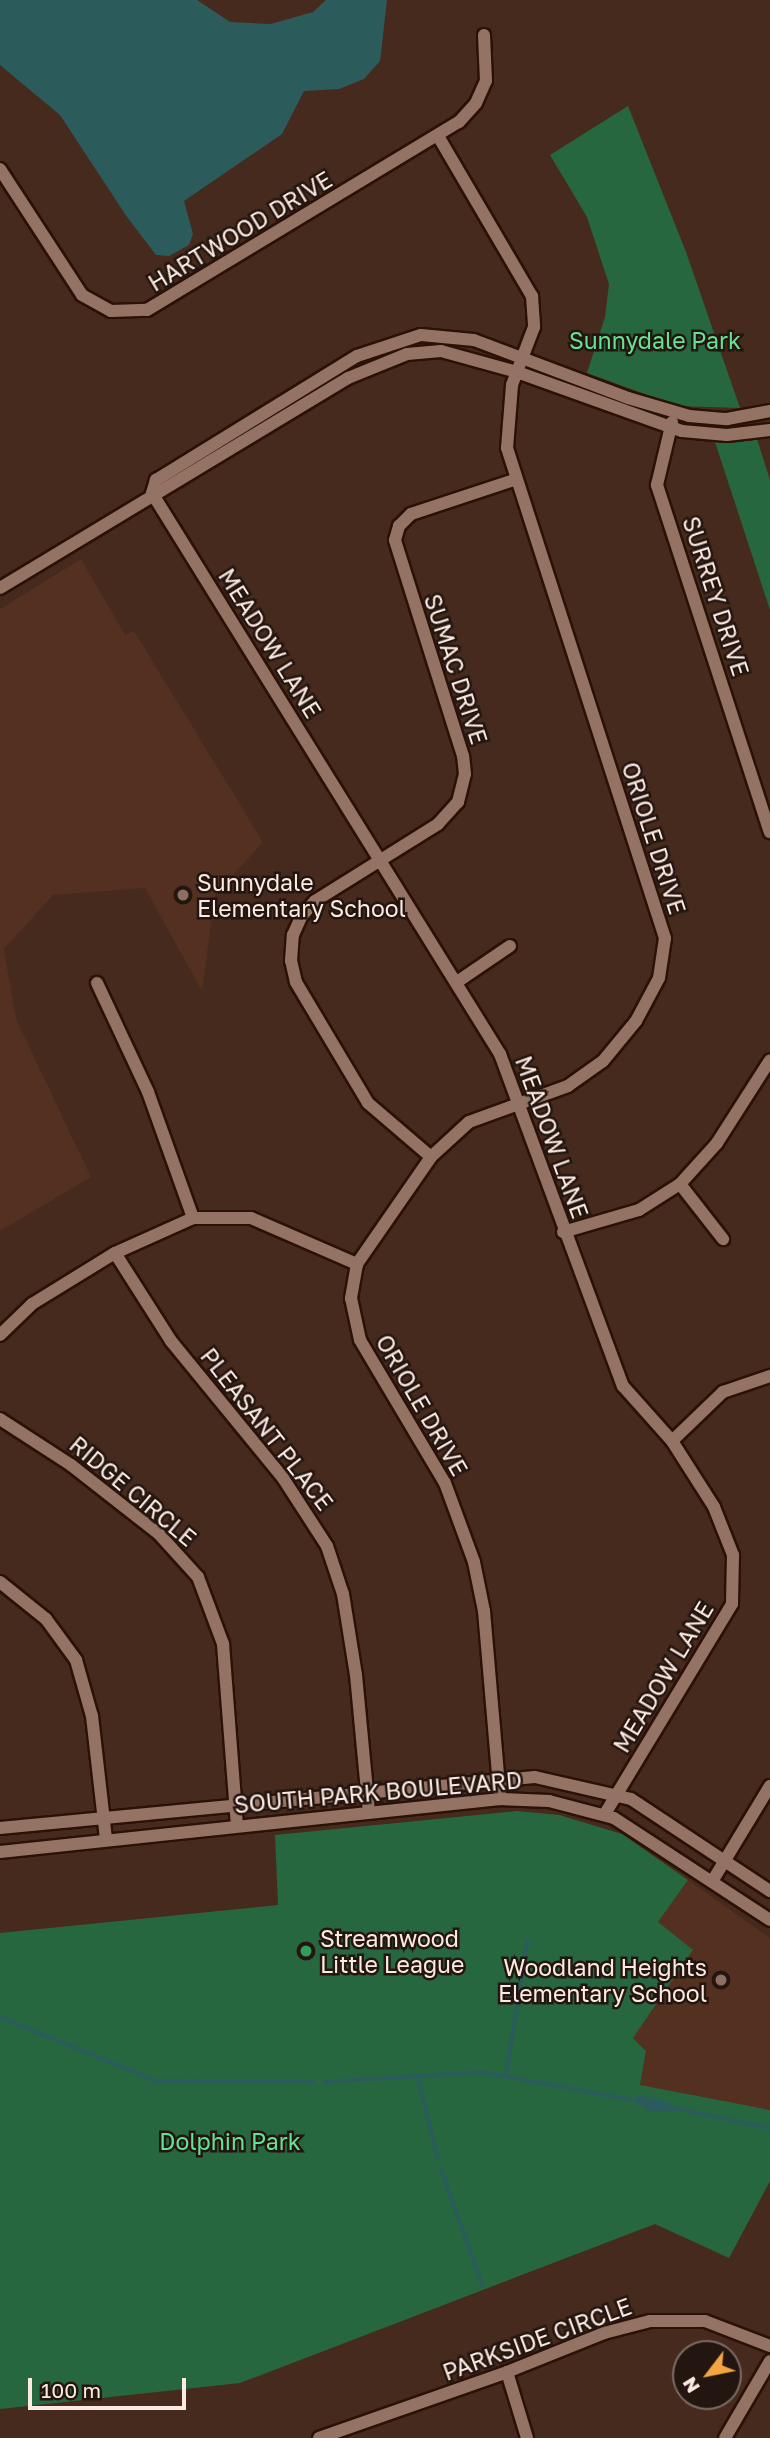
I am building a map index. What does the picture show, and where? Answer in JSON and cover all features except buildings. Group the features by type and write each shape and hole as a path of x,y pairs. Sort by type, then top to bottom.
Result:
{"street":[{"name":"HARTWOOD DRIVE","path":"0,169 76,289 104,309 132,312 162,303 465,117 482,91 488,62 484,35"},
{"name":"ORIOLE DRIVE","path":"438,136 530,291 534,327 517,372 506,418 506,448 514,480 665,938 659,978 636,1021 603,1061 568,1086 519,1101 469,1122 431,1157 357,1264 351,1298 360,1340 444,1483 474,1562 484,1611 500,1799"},
{"path":"152,493 156,480 357,356 383,345 445,334 524,357 675,412 727,419 770,411"},
{"path":"0,588 152,493 162,493 348,378 388,359 441,351 517,372 670,429 727,435 770,430"},
{"name":"SURREY DRIVE","path":"675,412 657,485 770,832"},
{"name":"SUMAC DRIVE","path":"431,1157 368,1103 305,1000 290,961 301,917 328,891 445,818 458,802 465,774 398,557 397,531 411,514 514,480"},
{"name":"MEADOW LANE","path":"152,493 457,982 499,1054 519,1101 564,1232 623,1386 672,1441 714,1507 733,1555 732,1604 605,1814"},
{"path":"457,982 510,946"},
{"path":"97,983 148,1092 193,1218"},
{"path":"564,1232 639,1210 680,1184 717,1143 770,1060"},
{"path":"680,1184 723,1239"},
{"path":"0,1335 32,1304 115,1253 193,1218 251,1218 357,1264"},
{"name":"PLEASANT PLACE","path":"115,1253 171,1341 308,1511 327,1546 343,1594 356,1675 369,1812"},
{"path":"672,1441 723,1392 770,1376"},
{"name":"RIDGE CIRCLE","path":"0,1419 71,1465 148,1525 181,1555 198,1577 223,1644 237,1825"},
{"path":"0,1582 46,1619 76,1660 92,1716 106,1839"},
{"name":"SOUTH PARK BOULEVARD","path":"0,1828 499,1777 544,1778 617,1794 641,1804 770,1891"},
{"path":"713,1880 770,1786"},
{"name":"SOUTH PARK BOULEVARD","path":"0,1852 500,1799 549,1801 605,1814 713,1880 770,1920"},
{"name":"PARKSIDE CIRCLE","path":"319,2438 507,2372 604,2333 667,2319 728,2326 770,2346"},
{"path":"725,2438 770,2361"},
{"path":"507,2372 527,2438"}],"shaded area":[{"name":"Sunnydale Elementary School","path":"81,559 125,635 134,631 263,842 215,895 202,991 145,888 53,895 4,949 16,1019 91,1177 0,1231 0,609"},
{"name":"Woodland Heights Elementary School","path":"688,1880 770,1938 770,2110 640,2086 646,2051 633,2038 650,2011 658,1922"}],"green space":[{"name":"Sunnydale Park","path":"628,106 686,252 740,408 678,406 587,373 605,317 609,284 587,217 550,155"},
{"path":"757,439 770,480 770,610 715,442"},
{"name":"Dolphin Park","path":"517,1811 559,1815 622,1834 688,1880 658,1922 693,1950 633,2038 646,2051 640,2085 770,2110 770,2181 729,2258 655,2224 240,2383 0,2409 0,1933 278,1905 275,1835"}],"water":[{"path":"0,0 197,0 230,22 271,24 313,12 326,0 387,0 380,61 364,79 339,89 304,91 282,134 184,201 193,234 189,245 169,256 156,255 127,217 60,115 0,65"},
{"path":"638,2095 659,2099 687,2111 649,2111 635,2100"}],"waterway":[{"path":"506,2076 527,1943"},
{"path":"0,2017 157,2081 313,2082"},
{"path":"325,2082 482,2072 638,2101"},
{"path":"418,2076 438,2158"},
{"path":"683,2110 770,2128"},
{"path":"441,2168 483,2286"}],"place":[{"name":"Sunnydale Elementary School","path":"183,895"},
{"name":"Streamwood Little League","path":"306,1951"},
{"name":"Woodland Heights Elementary School","path":"721,1980"}]}
